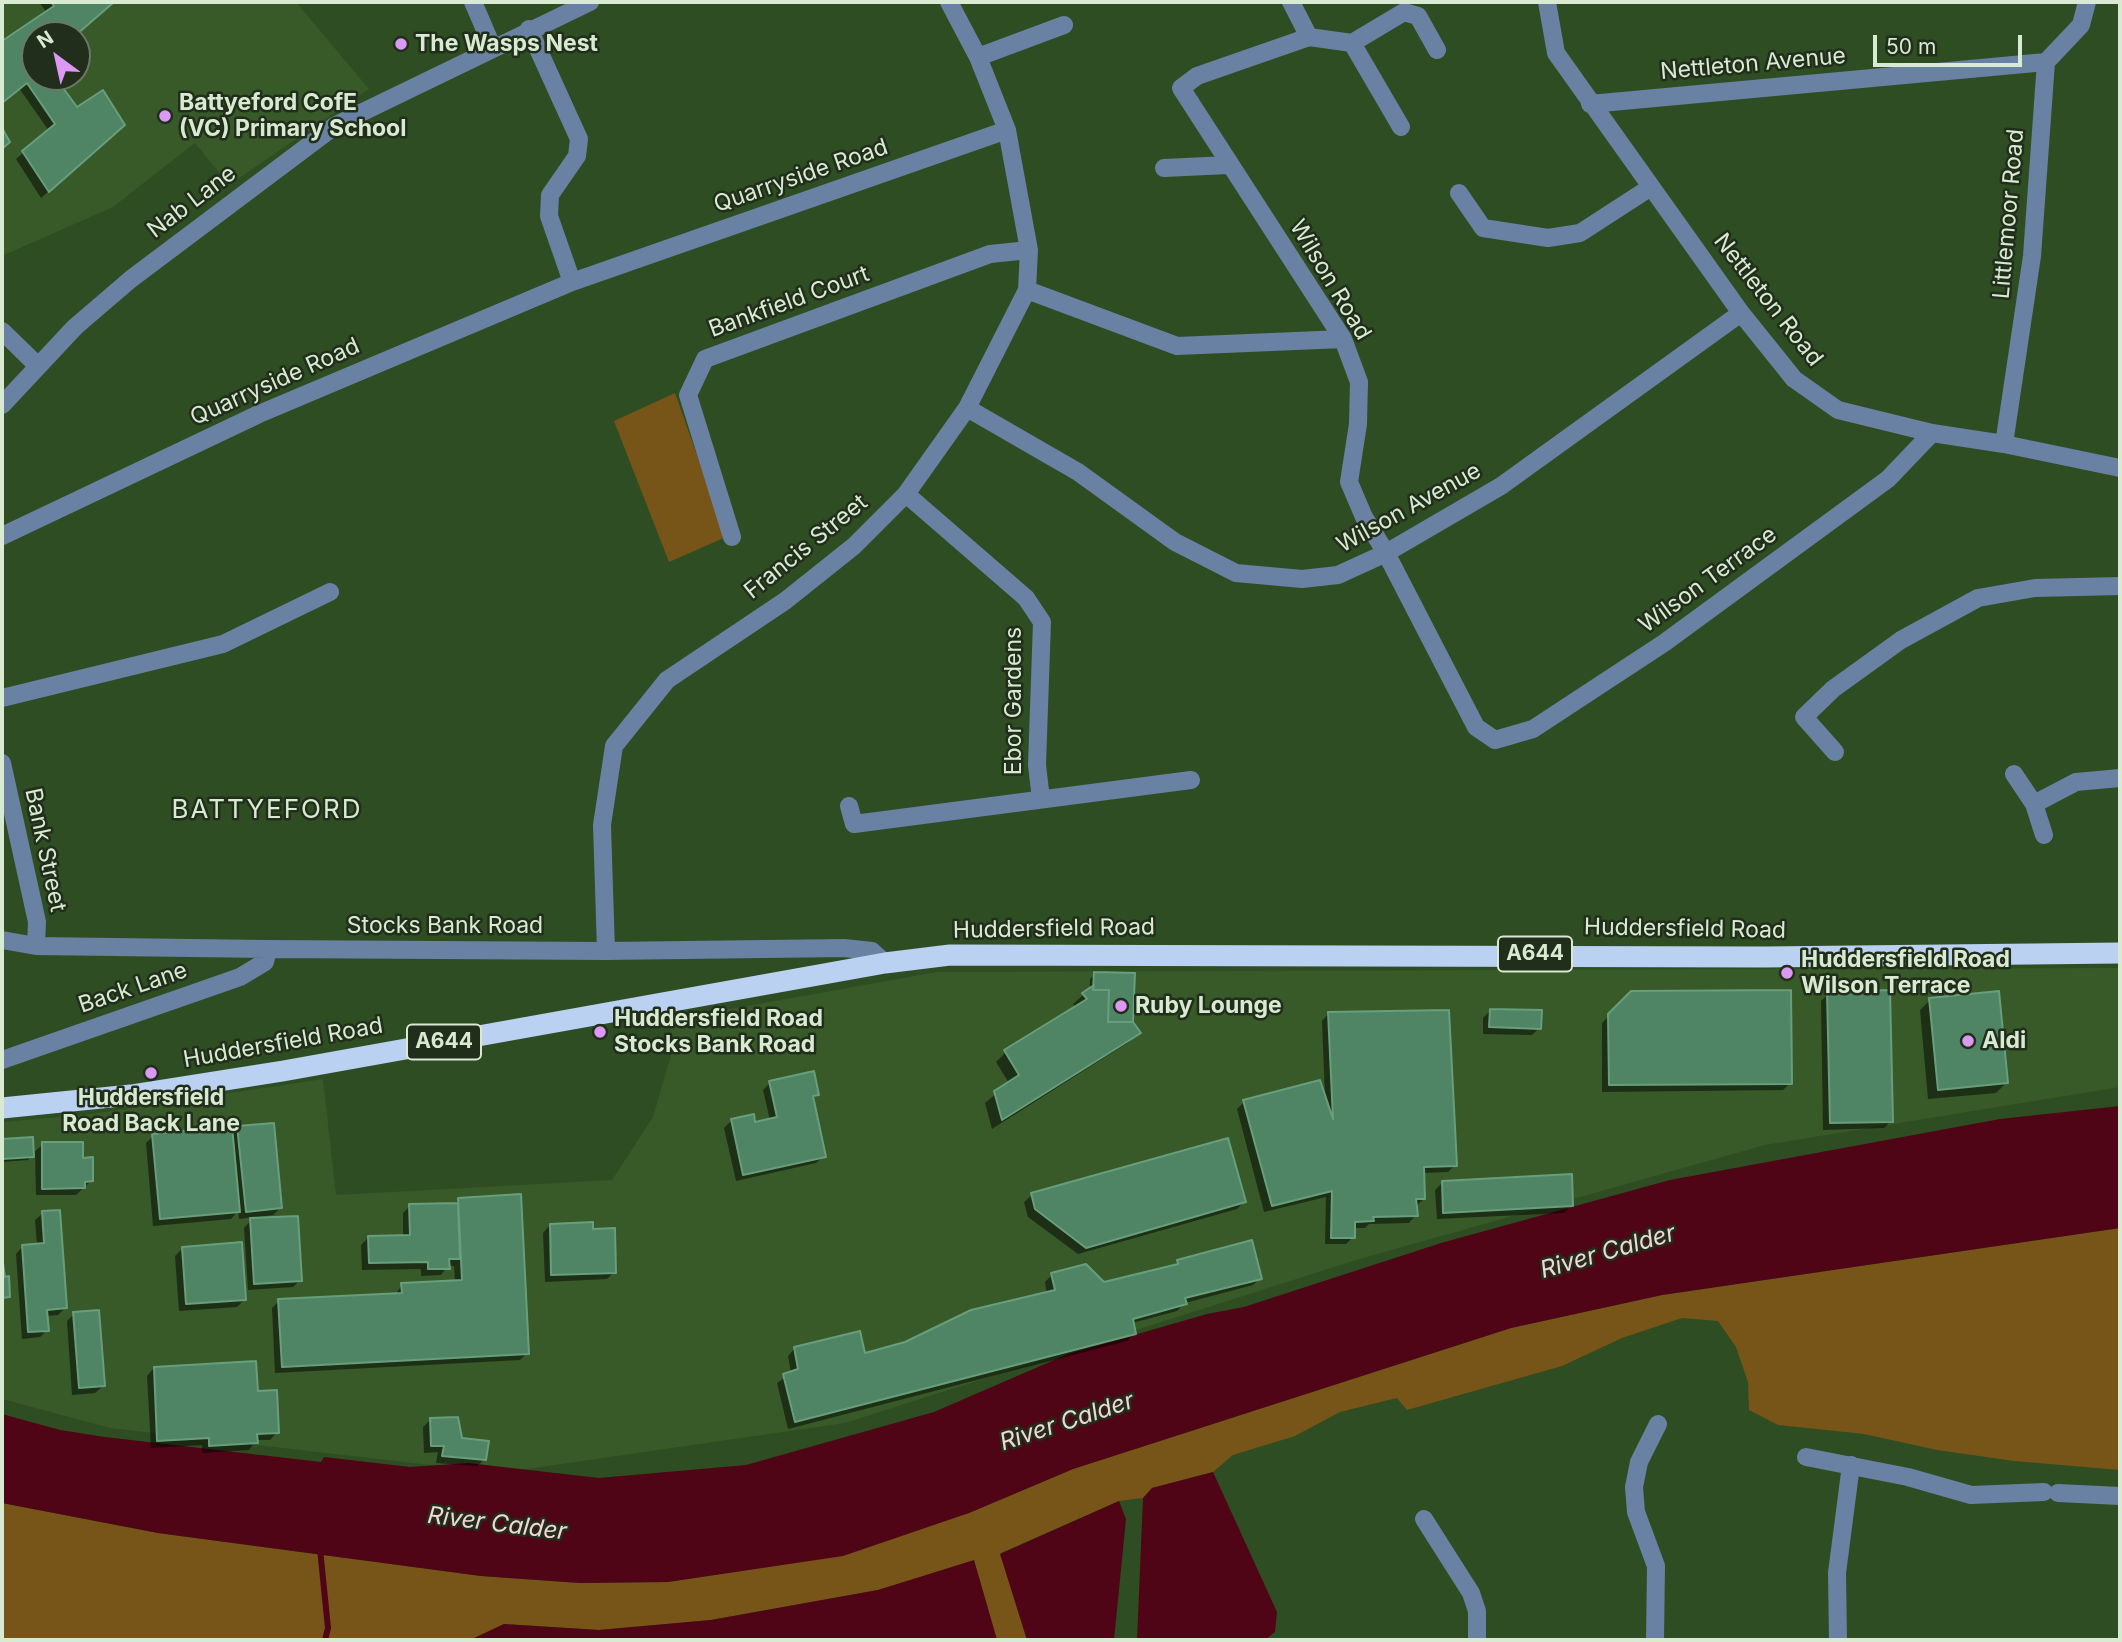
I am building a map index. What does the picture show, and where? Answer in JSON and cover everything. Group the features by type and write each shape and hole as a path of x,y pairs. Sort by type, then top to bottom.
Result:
{"highway":[{"name":"Huddersfield Road","path":"2,1108 131,1095 282,1071 885,963 987,954 1765,957 2120,953"}],"street":[{"path":"473,2 492,47"},
{"name":"Nab Lane","path":"2,405 75,327 131,279 336,125 529,29 590,2"},
{"name":"Francis Street","path":"607,951 602,825 614,746 667,680 785,601 854,546 906,494 967,408 1027,289 1029,250 1007,130 978,57 949,2"},
{"path":"1291,2 1309,37 1352,43 1404,12 1418,16 1437,50"},
{"name":"Nettleton Road","path":"1547,2 1556,53 1741,313 1794,379 1838,410 1932,433 2004,444 2120,468"},
{"path":"2046,62 2081,25 2087,2"},
{"path":"978,57 1064,25"},
{"path":"529,29 579,139 577,156 551,195 549,216 572,282"},
{"name":"Wilson Road","path":"1309,37 1197,76 1181,88 1228,165 1343,339 1359,382 1358,424 1349,482 1364,517 1386,553 1476,727 1495,740"},
{"path":"1352,43 1401,127"},
{"name":"Nettleton Avenue","path":"1590,104 2046,62"},
{"name":"Littlemoor Road","path":"2004,444 2032,256 2046,62"},
{"name":"Quarryside Road","path":"2,536 259,414 572,282 1007,130"},
{"path":"1164,168 1228,165"},
{"path":"1459,193 1483,228 1548,238 1580,233 1651,187"},
{"name":"Bankfield Court","path":"732,537 688,395 705,359 990,254 1029,250"},
{"path":"1027,289 1177,346 1343,339"},
{"name":"Wilson Avenue","path":"967,408 1078,472 1175,542 1236,573 1302,579 1338,575 1386,553 1501,485 1741,313"},
{"path":"2,331 38,366"},
{"name":"Wilson Terrace","path":"1495,740 1533,729 1664,643 1888,479 1932,433"},
{"name":"Ebor Gardens","path":"906,494 1026,598 1042,622 1037,765 1041,799"},
{"path":"1835,752 1804,716 1833,689 1901,640 1978,598 2035,588 2120,586"},
{"path":"2,698 223,644 330,592"},
{"name":"Bank Street","path":"2,763 37,922 36,946"},
{"path":"2014,774 2034,804 2044,835"},
{"path":"2034,804 2076,782 2120,778"},
{"name":"Ebor Gardens","path":"849,806 854,824 1191,780"},
{"name":"Stocks Bank Road","path":"2,940 36,946 268,949 607,951 845,948 872,951 885,963"},
{"name":"Back Lane","path":"2,1060 248,974 265,962 268,949"},
{"path":"1655,1640 1657,1566 1636,1512 1634,1487 1639,1462 1658,1424"},
{"path":"1806,1457 1852,1465 1971,1494 2120,1496"},
{"path":"1838,1640 1837,1573 1852,1465"},
{"path":"1424,1519 1471,1593 1477,1611 1477,1640"}],"shaded area":[{"name":"Battyeford CofE (VC) Primary School","path":"2,2 296,2 369,89 229,185 195,143 113,207 2,256"},
{"path":"675,393 726,537 669,562 614,421"},
{"path":"2120,968 2120,1087 1765,1145 1356,1260 845,1423 499,1473 110,1428 2,1399 2,1122 85,1115 323,1079 336,1195 612,1180 653,1117 672,1052 669,1020 937,972"},
{"path":"2120,1228 2120,1470 2014,1461 1937,1450 1864,1434 1778,1425 1749,1410 1748,1382 1736,1347 1718,1321 1682,1318 1622,1338 1562,1366 1407,1410 1397,1398 1340,1412 1295,1436 1233,1455 1213,1472 1152,1488 1143,1498 1119,1501 1001,1553 1027,1640 997,1640 974,1561 878,1590 711,1620 599,1630 504,1624 470,1640 2,1640 2,1503 158,1533 481,1576 580,1583 668,1582 751,1569 969,1513 1073,1469 1511,1328 1662,1295"}],"water":[{"name":"River Calder","path":"2120,1106 2120,1228 1662,1295 1511,1328 1073,1469 969,1513 843,1556 668,1582 580,1583 481,1576 158,1533 2,1503 2,1414 60,1430 105,1437 321,1462 324,1457 410,1467 468,1463 599,1478 746,1465 934,1412 1068,1354 1207,1314 1244,1307 1441,1243 1670,1180 2000,1119"},
{"path":"1213,1472 1277,1612 1275,1632 1265,1640 1137,1640 1143,1498 1152,1488"},
{"path":"1119,1501 1126,1519 1114,1640 1027,1640 1000,1554"},
{"path":"974,1560 997,1640 470,1640 504,1624 599,1630 711,1620 878,1590"}],"building":[{"path":"51,2 114,2 91,22 32,21 54,6"},
{"path":"21,28 21,88 2,103 2,41"},
{"path":"103,90 125,125 49,192 22,151 55,124 32,91 65,91 77,107"},
{"path":"2,128 10,142 2,149"},
{"name":"Ruby Lounge","path":"1094,972 1135,973 1133,1022 1108,1022 1109,990 1093,990"},
{"path":"1094,985 1093,990 1109,990 1108,1022 1133,1022 1141,1033 1002,1120 994,1091 1019,1075 1004,1050 1087,999 1082,993"},
{"path":"1791,990 1792,1084 1609,1085 1608,1014 1631,991"},
{"path":"1890,990 1893,1122 1830,1123 1827,992"},
{"name":"Aldi","path":"1999,991 2008,1083 1938,1090 1929,998"},
{"path":"1490,1009 1542,1010 1541,1029 1489,1027"},
{"path":"1449,1010 1457,1166 1424,1167 1425,1199 1416,1199 1418,1216 1373,1217 1374,1221 1355,1222 1355,1238 1331,1238 1332,1191 1272,1206 1243,1100 1320,1080 1333,1119 1328,1012"},
{"path":"814,1071 819,1095 813,1096 826,1157 743,1175 731,1119 754,1114 755,1122 777,1117 769,1081"},
{"path":"274,1123 282,1208 246,1212 237,1126"},
{"path":"232,1126 240,1212 160,1219 152,1134"},
{"path":"33,1137 34,1157 2,1159 2,1139"},
{"path":"1228,1138 1246,1202 1086,1248 1035,1209 1031,1193"},
{"path":"42,1142 83,1142 83,1158 93,1157 93,1181 85,1182 85,1188 42,1189"},
{"path":"1572,1174 1573,1206 1443,1213 1442,1181"},
{"path":"521,1194 529,1354 282,1367 278,1299 402,1293 401,1283 462,1280 458,1198"},
{"path":"458,1203 460,1259 449,1259 450,1269 428,1269 428,1262 369,1263 368,1236 410,1235 409,1204"},
{"path":"60,1210 67,1308 47,1310 49,1331 28,1332 22,1245 44,1243 42,1211"},
{"path":"298,1216 302,1281 254,1284 250,1218"},
{"path":"593,1222 593,1229 615,1228 616,1273 551,1275 550,1224"},
{"path":"1252,1240 1262,1279 1185,1298 1187,1304 1133,1319 1136,1334 795,1422 783,1374 798,1369 794,1347 860,1331 865,1353 905,1342 971,1310 1055,1290 1051,1273 1086,1264 1104,1282 1178,1264 1177,1260"},
{"path":"242,1242 246,1300 186,1304 182,1247"},
{"path":"2,1257 5,1277 9,1276 10,1297 2,1298"},
{"path":"99,1310 105,1386 79,1388 73,1312"},
{"path":"256,1361 258,1391 277,1390 279,1433 257,1434 258,1443 209,1446 209,1438 157,1441 154,1367"},
{"path":"458,1417 462,1438 489,1441 486,1460 442,1456 444,1446 431,1446 430,1418"}],"waterway":[{"path":"320,1549 328,1628 325,1640"}],"place":[{"name":"The Wasps Nest","path":"401,44"},
{"name":"Battyeford CofE (VC) Primary School","path":"165,116"},
{"name":"Huddersfield Road Wilson Terrace","path":"1787,973"},
{"name":"Ruby Lounge","path":"1121,1006"},
{"name":"Huddersfield Road Stocks Bank Road","path":"600,1032"},
{"name":"Aldi","path":"1968,1041"},
{"name":"Huddersfield Road Back Lane","path":"151,1073"}],"district":[{"name":"BATTYEFORD","path":"267,810"}]}
